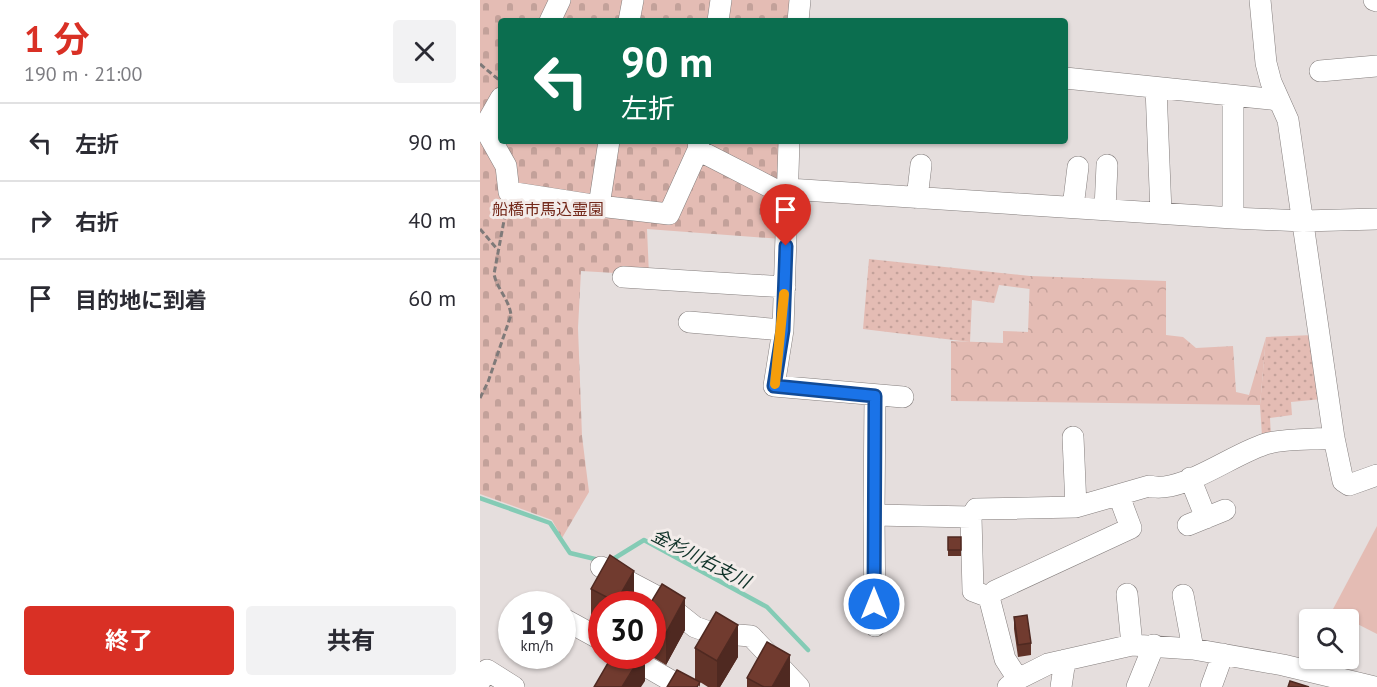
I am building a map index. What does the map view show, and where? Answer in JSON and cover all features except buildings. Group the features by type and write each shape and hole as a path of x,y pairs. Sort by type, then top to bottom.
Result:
{"street":[{"path":"551,18 560,0"},
{"path":"630,18 633,0"},
{"path":"718,18 721,0"},
{"path":"798,18 800,0"},
{"path":"1260,0 1266,63 1288,120 1334,438 1343,481 1348,485 1377,475"},
{"path":"1320,71 1377,66"},
{"path":"1068,78 1233,97 1279,99"},
{"path":"1156,88 1161,213"},
{"path":"1233,97 1233,218"},
{"path":"498,103 489,119 488,134 506,166 509,192 599,206 669,213 699,145 781,189 1233,218 1303,221 1377,220"},
{"path":"599,206 609,144"},
{"path":"788,144 781,189 785,287 783,330 774,386 903,397"},
{"path":"917,198 921,165"},
{"path":"1105,209 1107,165"},
{"path":"1073,207 1078,166"},
{"path":"623,277 785,287"},
{"path":"689,322 783,330"},
{"path":"874,626 875,396"},
{"path":"1073,437 1076,507"},
{"path":"989,597 973,591 971,517 976,509 1076,507 1149,486 1160,489 1190,478 1254,447 1272,442 1334,438"},
{"path":"1190,478 1206,518"},
{"path":"989,597 995,591 1131,528 1119,496"},
{"path":"874,514 971,517"},
{"path":"601,567 656,596 695,627 712,633 751,636 799,687"},
{"path":"1127,594 1132,645"},
{"path":"1183,595 1193,649"},
{"path":"989,597 1013,683 1048,664 1132,645 1154,645 1223,654 1293,677 1374,687"},
{"path":"1137,687 1154,645"},
{"path":"1211,687 1223,654"},
{"path":"1061,687 1065,660"},
{"path":"648,669 670,684"},
{"path":"480,681 488,670 514,687"}],"path":[{"path":"480,64 498,80"},
{"path":"480,398 488,382 511,315 507,299 495,282 494,274 509,192"},
{"path":"480,229 498,250"}],"green space":[{"name":"船橋市馬込霊園","path":"480,0 795,0 792,18 498,18 498,144 783,144 782,175 775,180 783,206 782,239 647,229 649,275 581,271 578,328 582,436 589,492 562,538 552,520 480,494"},
{"path":"869,259 1030,276 1030,289 999,285 994,303 972,300 970,342 863,329"},
{"path":"1030,276 1166,281 1166,335 1183,337 1196,348 1233,346 1236,392 1249,395 1266,337 1260,405 951,401 951,341 1003,343 1003,331 1028,332"},
{"path":"1314,335 1322,399 1291,402 1292,415 1270,418 1271,436 1262,436 1260,405 1266,337"},
{"path":"1377,526 1377,634 1359,625 1359,609 1333,609"}],"waterway":[{"name":"金杉川右支川","path":"480,498 550,523 570,553 599,560"},
{"name":"金杉川右支川","path":"610,561 644,540 767,607 808,650"}],"slow traffic":[{"path":"775,384 783,330 784,294"}],"route":[{"path":"786,246 783,330 774,386 875,396 874,604"}]}
